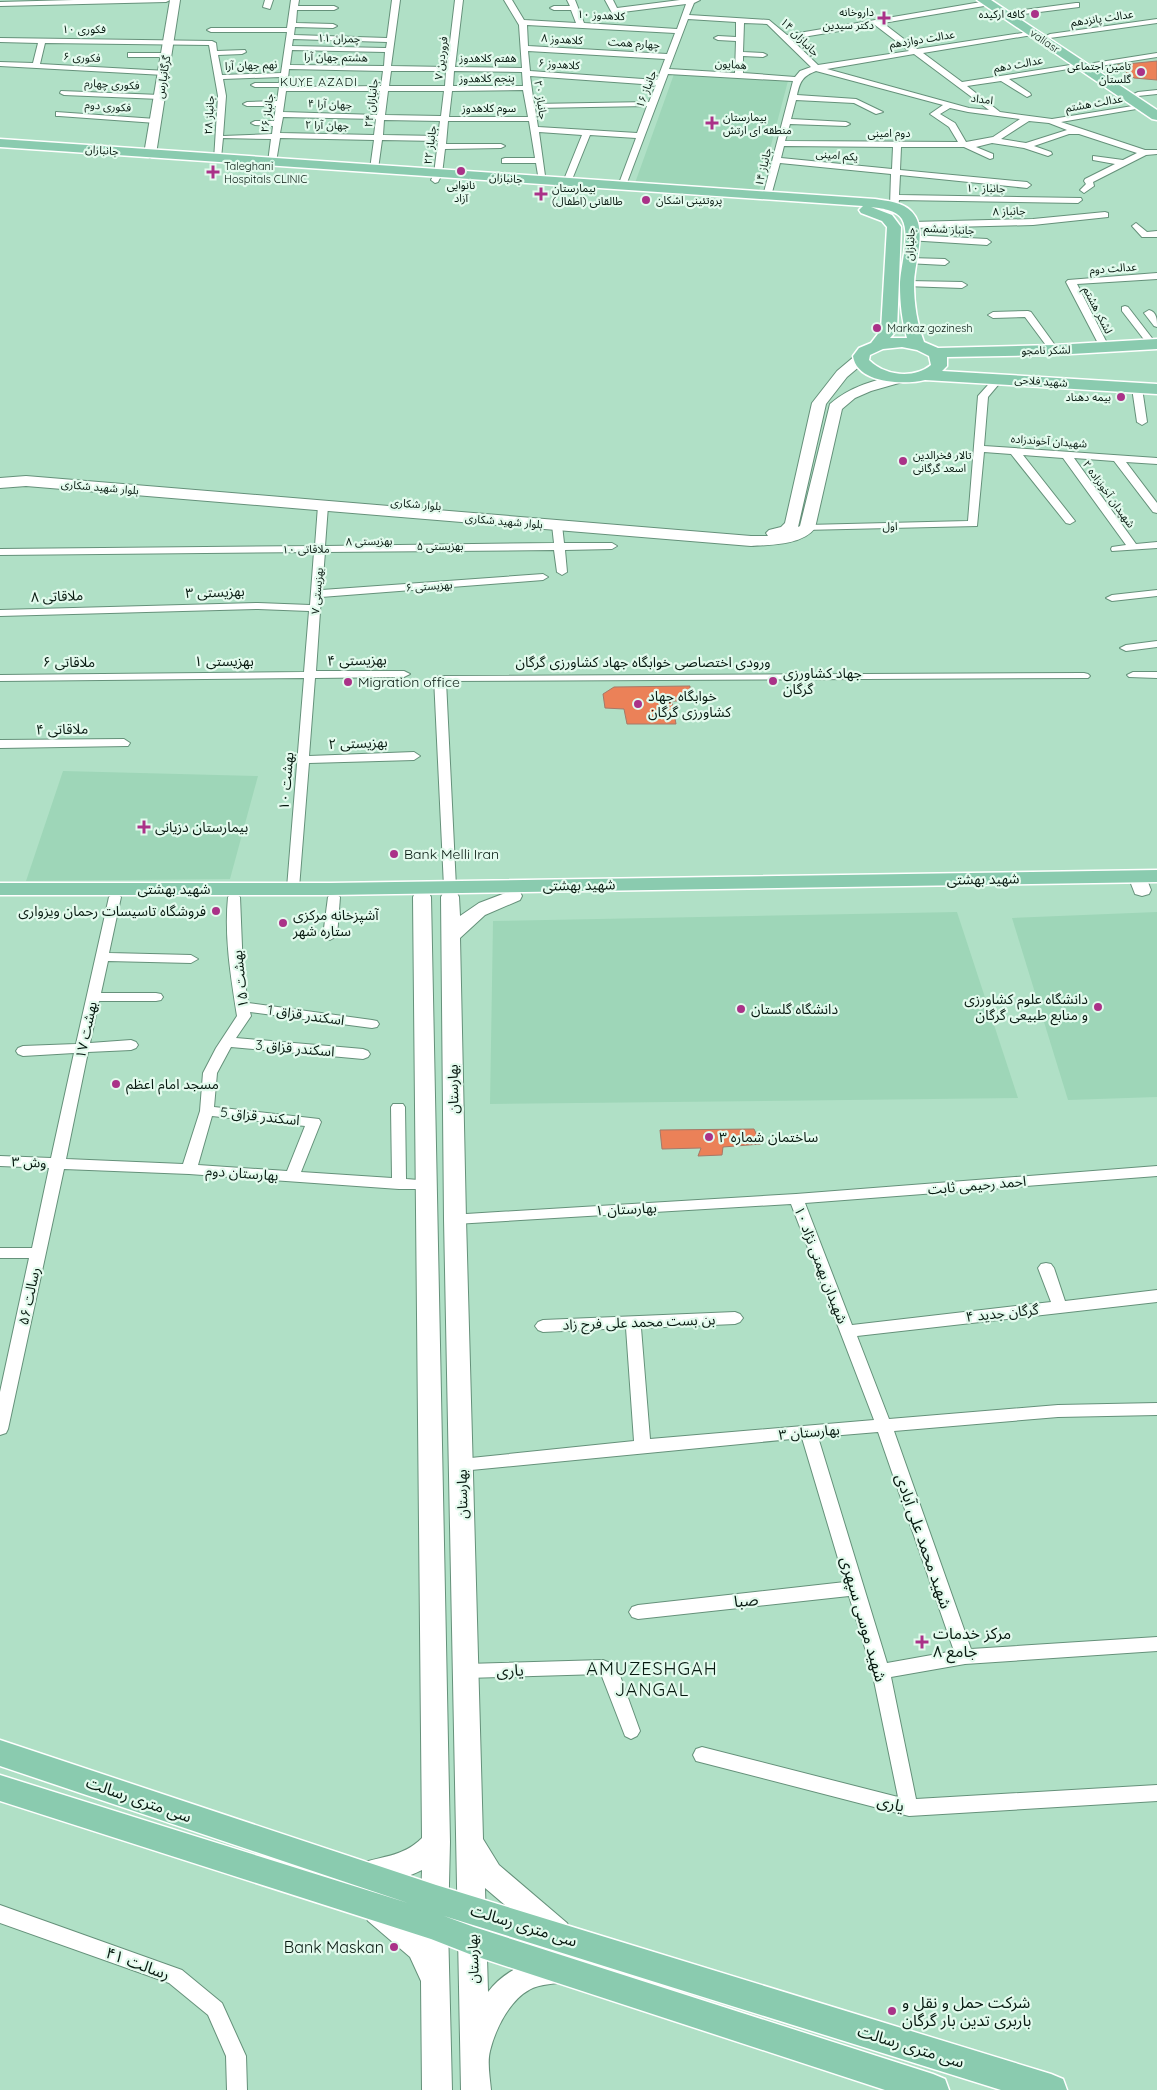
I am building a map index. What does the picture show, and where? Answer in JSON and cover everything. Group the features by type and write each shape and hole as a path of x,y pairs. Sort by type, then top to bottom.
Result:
{"main road":[{"name":"گرگانپارس","path":"150,154 175,0"},
{"path":"988,1 1016,13 1094,65 1140,100 1157,107"},
{"name":"valiasr","path":"988,1 1080,65 1140,100 1157,116"},
{"name":"جانبازان","path":"0,143 50,151 703,195 768,196 894,203 907,214 912,232 908,284 909,309 911,329 917,344"},
{"name":"جانبازان","path":"0,150 150,154 374,169 436,177 622,186 856,209 879,214 887,218 894,228 889,330 877,345 866,350 862,358"},
{"path":"890,308 909,309"},
{"path":"877,345 894,342 917,344 935,353 940,360 939,366 925,375"},
{"name":"لشکر نامجو","path":"935,353 1054,350 1155,344"},
{"path":"1036,381 1012,371 1012,362 1018,356 1054,350"},
{"name":"شهید فلاحی","path":"862,358 864,364 874,372 901,378 925,375 999,378 1157,389"},
{"name":"بلوار شکاری","path":"0,474 30,473 534,519 774,532 786,530 792,524 819,403 842,374 862,358"},
{"path":"807,528 835,407 846,396 864,387 901,378"},
{"name":"بلوار شهید شکاری","path":"0,484 26,481 324,506 534,519 557,525 751,541 776,541 795,536 807,528"},
{"name":"شهید بهشتی","path":"0,889 293,888 450,892 1148,883"},
{"name":"شهید بهشتی","path":"450,892 513,896 1148,883"},
{"name":"شهید بهشتی","path":"0,898 334,897 422,892"},
{"name":"بهارستان","path":"422,892 436,1842 435,1980 437,2090"},
{"name":"بهارستان","path":"450,892 455,1219 476,2090"},
{"path":"451,937 463,922 480,909 513,896"},
{"path":"425,1137 454,1136"},
{"path":"433,1656 466,1663"},
{"name":"سی متری رسالت","path":"0,1753 363,1874 435,1913 472,1941 933,2090"},
{"name":"سی متری رسالت","path":"0,1788 370,1906 435,1913 471,1909 998,2082 1051,2090"},
{"path":"470,1838 489,1874 564,1938"},
{"path":"363,1874 403,1866 424,1856 436,1842"},
{"path":"370,1906 420,1948 435,1980"},
{"path":"475,2054 494,2007 510,1985 528,1976 563,1971"}],"street":[{"path":"0,4 166,0"},
{"name":"جانبازان ۲۴","path":"374,169 396,0"},
{"name":"فروردین ۷","path":"444,119 459,0"},
{"path":"508,0 521,22"},
{"path":"609,0 615,11 661,2 696,0"},
{"name":"جانباز ۱۶","path":"622,186 692,0"},
{"path":"785,38 988,1"},
{"path":"294,4 334,8"},
{"name":"جانباز ۲۶","path":"272,162 294,4"},
{"path":"554,8 572,4 581,25"},
{"path":"1016,13 1076,4"},
{"path":"685,17 740,20 740,54 728,66 740,76"},
{"path":"193,42 228,20"},
{"name":"جانبازان ۱۴","path":"740,20 769,22 816,68"},
{"path":"875,21 997,113"},
{"name":"کلاهدوز ۱۰","path":"521,22 680,31"},
{"name":"۲۰ جانباز","path":"521,22 523,26 527,88 543,181"},
{"name":"عدالت پانزدهم","path":"1050,36 1157,22"},
{"path":"290,31 333,26"},
{"path":"211,30 290,31 391,40"},
{"name":"عدالت دوازدهم","path":"816,68 1032,33"},
{"path":"718,38 740,39"},
{"name":"فکوری ۱۰","path":"0,40 212,43"},
{"path":"36,66 42,40"},
{"name":"جانباز ۲۸","path":"212,43 222,96 217,158"},
{"name":"۱۱ چمران","path":"288,48 390,50"},
{"name":"کلاهدوز ۸","path":"525,48 597,52"},
{"path":"215,53 242,52"},
{"name":"چهارم همت","path":"597,52 670,57"},
{"path":"740,54 763,55"},
{"path":"1094,65 1157,54"},
{"path":"131,55 166,55"},
{"name":"فکوری ۶","path":"0,64 164,73"},
{"name":"عدالت دهم","path":"960,85 1080,65"},
{"path":"766,78 770,68"},
{"path":"797,80 803,73 816,68"},
{"name":"امداد","path":"816,68 968,110 1050,121 1144,153"},
{"name":"هفتم کلاهدوز","path":"418,69 526,71"},
{"name":"هشتم جهان آرا","path":"285,71 418,69"},
{"name":"نهم جهان آرا","path":"219,77 285,71"},
{"name":"کلاهدوز ۶","path":"526,71 660,83"},
{"name":"همایون","path":"665,71 797,80"},
{"path":"1035,72 1048,82"},
{"path":"1002,78 1027,95"},
{"name":"جانباز ۱۴","path":"768,196 797,80"},
{"name":"پنجم کلاهدوز","path":"255,85 385,90 527,88"},
{"name":"عدالت هشتم","path":"1050,121 1140,100 1157,92"},
{"name":"فکوری چهارم","path":"64,93 160,97"},
{"path":"792,96 856,101 879,112"},
{"path":"530,106 555,102 592,105 652,104"},
{"path":"247,104 280,103"},
{"path":"949,104 934,114 952,125 963,144 990,156"},
{"name":"فکوری دوم","path":"59,114 156,121"},
{"name":"۴ جهان آرا","path":"278,114 412,118"},
{"name":"سوم کلاهدوز","path":"412,118 533,119"},
{"path":"994,139 1028,118"},
{"name":"۲۲ جانباز","path":"436,177 444,119"},
{"path":"786,121 846,124"},
{"path":"255,123 277,124"},
{"path":"534,129 640,136"},
{"path":"567,182 587,132"},
{"path":"1026,146 1068,132 1087,133"},
{"path":"922,133 926,144"},
{"name":"۲ جهان آرا","path":"226,137 275,135 378,137 501,146"},
{"path":"994,139 1026,146 1048,154"},
{"name":"دوم امینی","path":"781,143 898,142 973,144 994,139"},
{"path":"894,203 898,142"},
{"path":"1084,190 1091,184 1088,181 1144,153 1157,152"},
{"path":"1096,158 1124,163"},
{"path":"505,161 540,160"},
{"name":"یکم امینی","path":"776,160 1027,185"},
{"name":"۱۰ جانباز","path":"894,203 999,211 1078,200"},
{"name":"جانباز ۸","path":"912,232 999,211 1105,214"},
{"path":"1136,226 1145,235 1157,234"},
{"name":"جانباز ششم","path":"912,232 986,242"},
{"path":"909,261 945,262"},
{"name":"عدالت دوم","path":"1071,282 1157,276"},
{"name":"لشکر هشتم","path":"1071,282 1104,347"},
{"path":"908,284 962,286"},
{"path":"1125,309 1155,344"},
{"path":"1149,313 1157,324"},
{"path":"993,315 1028,314 1054,350"},
{"path":"979,449 983,396 999,378"},
{"path":"1137,388 1142,422"},
{"name":"اول","path":"807,528 973,524 979,449"},
{"name":"شهیدان آخوندزاده","path":"979,449 1157,461"},
{"path":"1015,452 1070,521"},
{"name":"۲ شهیدان آخونزاده","path":"1066,455 1133,548"},
{"path":"1118,459 1157,510"},
{"name":"۷ بهزیستی","path":"310,676 324,506"},
{"path":"557,525 562,572"},
{"name":"۸ بهزیستی","path":"320,544 417,540"},
{"name":"۵ بهزیستی","path":"320,544 612,546"},
{"path":"1116,549 1157,545"},
{"name":"۱۰ ملاقاتی","path":"0,552 612,546"},
{"name":"بهزیستی ۶","path":"316,594 543,577"},
{"path":"1112,598 1157,593"},
{"name":"۳ بهزیستی","path":"116,610 258,606 315,608"},
{"name":"ملاقاتی ۸","path":"0,613 116,610"},
{"path":"1126,648 1157,644"},
{"name":"بهزیستی ۴","path":"310,676 404,674"},
{"path":"1133,675 1157,676"},
{"name":"بهزیستی ۱","path":"138,677 310,676"},
{"name":"بهشت ۱۰","path":"293,888 310,676"},
{"name":"ورودی اختصاصی خوابگاه جهاد کشاورزی گرگان","path":"450,892 440,678 1084,676"},
{"name":"۶ ملاقاتی","path":"0,678 138,677"},
{"name":"ملاقاتی ۴","path":"0,744 124,743"},
{"name":"۲ بهزیستی","path":"303,760 414,756"},
{"path":"330,936 334,897"},
{"name":"بهشت ۱۷","path":"58,1163 115,898"},
{"name":"بهشت ۱۵","path":"189,1169 207,1111 210,1073 244,1016 236,971 234,898"},
{"path":"102,957 191,959"},
{"path":"94,997 156,998"},
{"name":"اسکندر قزاق 1","path":"241,1006 372,1024"},
{"name":"اسکندر قزاق 3","path":"227,1042 363,1054"},
{"path":"23,1051 131,1045"},
{"path":"398,1107 399,1184"},
{"name":"اسکندر قزاق 5","path":"207,1111 314,1122 292,1177"},
{"name":"وش ۳","path":"0,1161 58,1163"},
{"name":"بهارستان دوم","path":"58,1163 189,1169 426,1185"},
{"name":"۵۶ رسالت","path":"0,1430 58,1163"},
{"name":"احمد رحیمی ثابت","path":"796,1199 1157,1171"},
{"name":"۱ بهارستان","path":"455,1219 796,1199"},
{"name":"۱۰ شهیدان بهمنی نژاد","path":"796,1199 884,1426"},
{"path":"0,1253 38,1253"},
{"path":"1046,1268 1060,1307"},
{"name":"گرگان جدید ۴","path":"846,1331 1157,1296"},
{"name":"بن بست محمد علی فرح زاد","path":"543,1326 735,1318"},
{"path":"633,1322 643,1446"},
{"name":"بهارستان ۳","path":"461,1465 643,1446 1058,1412 1157,1410"},
{"name":"شهید محمد علی آبادی","path":"884,1426 965,1657"},
{"name":"شهید موسی سپهری","path":"808,1432 881,1671 909,1808"},
{"name":"صبا","path":"638,1612 855,1588"},
{"path":"881,1671 965,1657 1157,1644"},
{"name":"یاری","path":"466,1663 603,1667 609,1670 631,1731"},
{"name":"یاری","path":"702,1755 909,1808 1157,1793"},
{"name":"۴۱ رسالت","path":"0,1914 175,1976 214,2008 236,2056 237,2090"}],"shaded area":[{"path":"674,74 788,81 759,191 635,183"},
{"name":"بیمارستان دزیانی","path":"63,771 258,776 230,879 26,881"},
{"name":"دانشگاه گلستان","path":"957,912 1018,1098 490,1104 493,921"},
{"name":"دانشگاه علوم کشاورزی و منابع طبیعی گرگان","path":"1157,912 1157,1097 1068,1100 1012,918"}],"building":[{"name":"تامین اجتماعی گلستان","path":"1157,61 1157,80 1134,78 1117,65"},
{"name":"خوابگاه جهاد کشاورزی گرگان","path":"690,686 690,701 672,701 676,724 627,724 624,709 605,708 603,694 614,687"},
{"name":"ساختمان شماره ۳","path":"754,1129 761,1144 723,1147 722,1155 698,1156 701,1148 662,1149 660,1130"}],"place":[{"name":"کافه ارکیده","path":"1035,14"},
{"name":"داروخانه دکتر سیدین","path":"884,18"},
{"name":"تامین اجتماعی گلستان","path":"1141,72"},
{"name":"بیمارستان منطقه ای ارتش","path":"712,123"},
{"name":"نانوایی آزاد","path":"461,171"},
{"name":"Taleghani Hospitals CLINIC","path":"213,172"},
{"name":"بیمارستان طالقانی (اطفال)","path":"541,194"},
{"name":"پروتئینی اشکان","path":"646,200"},
{"name":"Markaz gozinesh","path":"877,328"},
{"name":"بیمه دهناد","path":"1121,397"},
{"name":"تالار فخرالدین اسعد گرگانی","path":"903,461"},
{"name":"جهاد کشاورزی گرگان","path":"773,681"},
{"name":"Migration office","path":"348,682"},
{"name":"خوابگاه جهاد کشاورزی گرگان","path":"638,704"},
{"name":"بیمارستان دزیانی","path":"144,827"},
{"name":"Bank Melli Iran","path":"394,854"},
{"name":"فروشگاه تاسیسات رحمان ویزواری","path":"216,911"},
{"name":"آشپزخانه مرکزی ستاره شهر","path":"283,923"},
{"name":"دانشگاه علوم کشاورزی و منابع طبیعی گرگان","path":"1098,1007"},
{"name":"دانشگاه گلستان","path":"741,1009"},
{"name":"مسجد امام اعظم","path":"116,1084"},
{"name":"ساختمان شماره ۳","path":"709,1137"},
{"name":"مرکز خدمات جامع ۸","path":"922,1642"},
{"name":"Bank Maskan","path":"394,1947"},
{"name":"شرکت حمل و نقل و باربری تدین بار گرگان","path":"892,2011"}],"district":[{"name":"KUYE AZADI","path":"319,82"},
{"name":"AMUZESHGAH JANGAL","path":"652,1679"}]}
